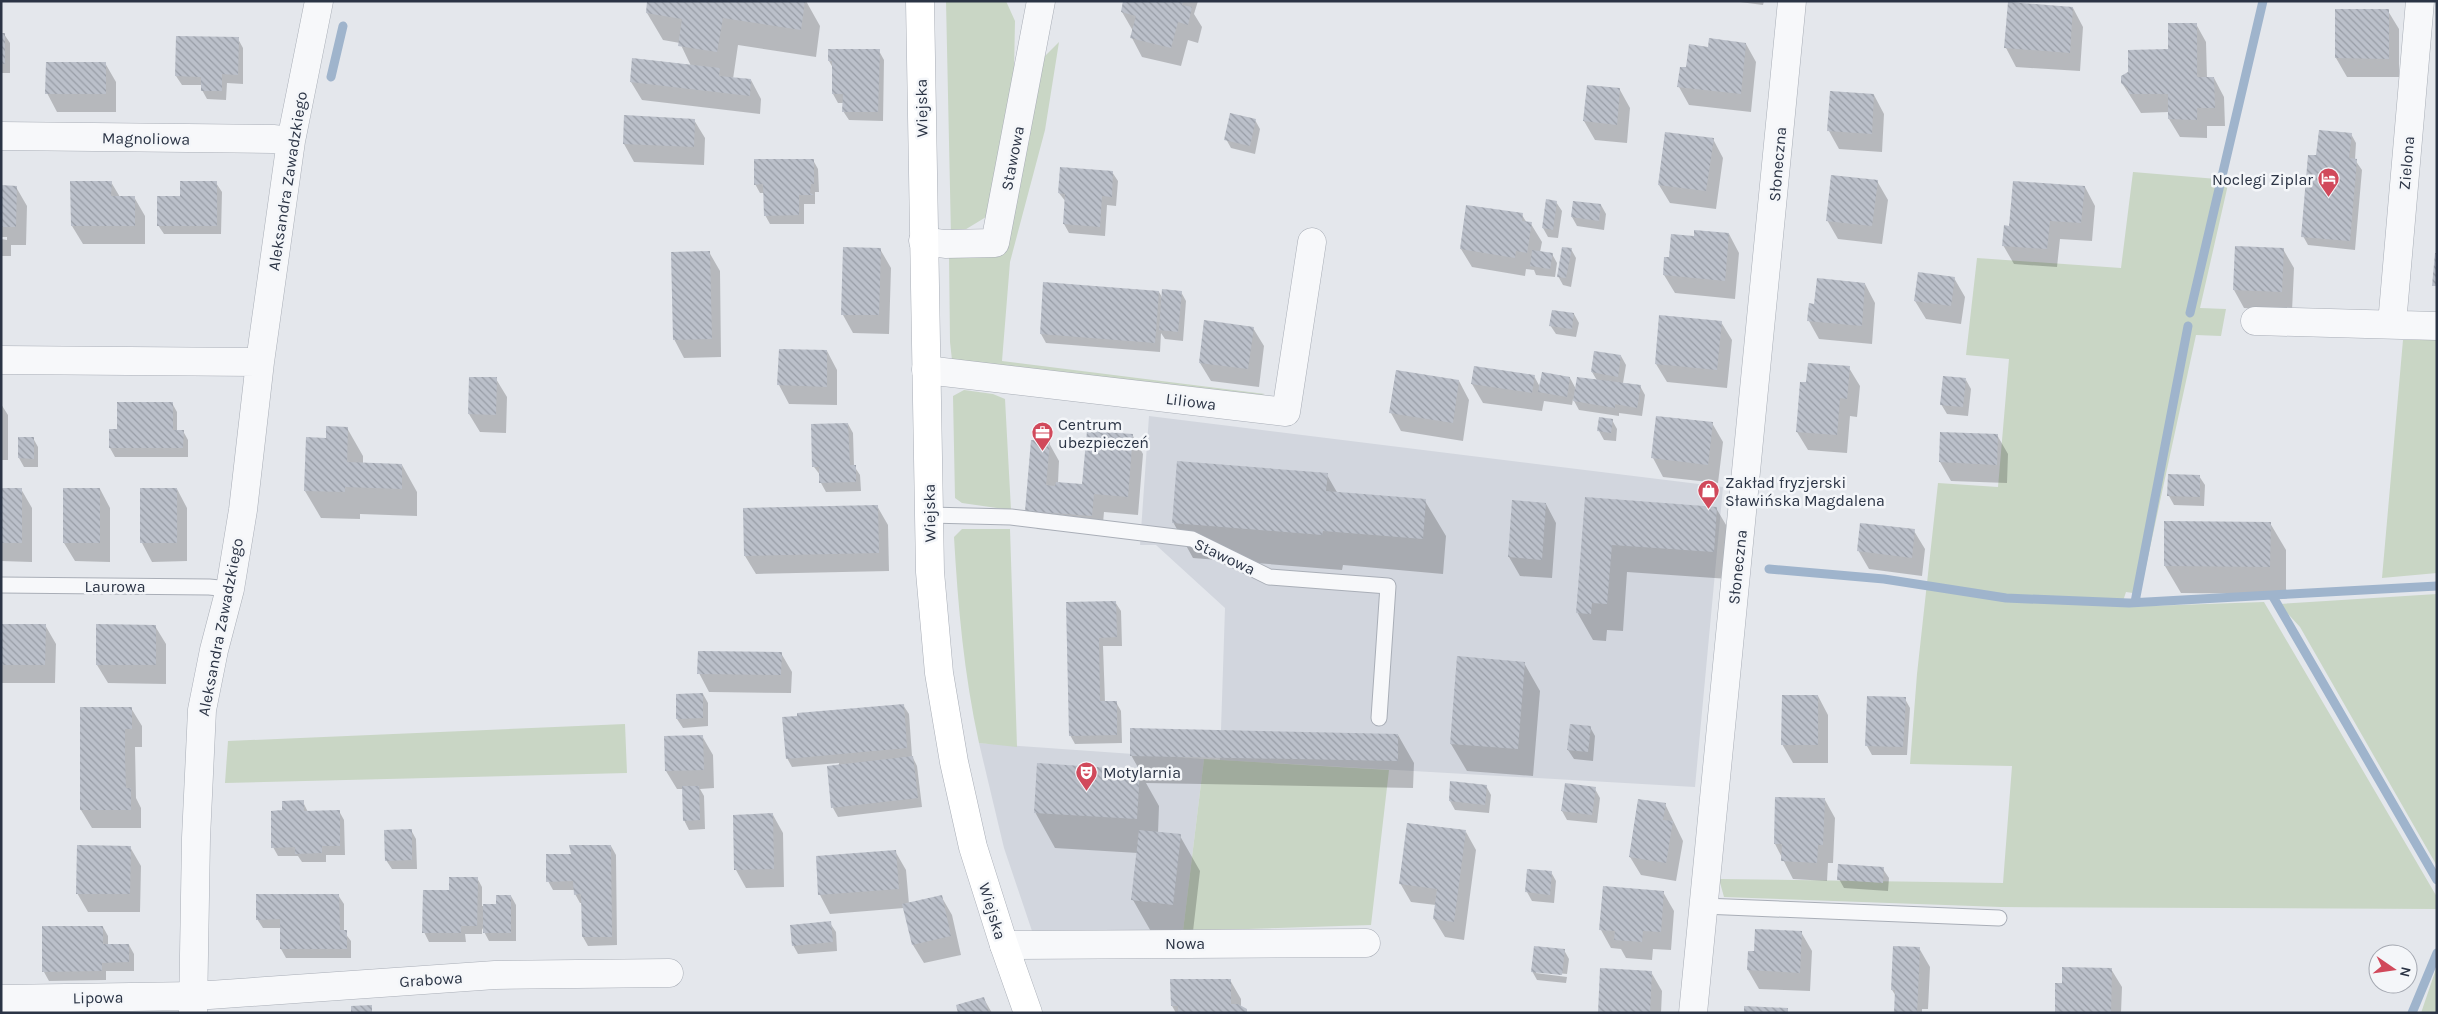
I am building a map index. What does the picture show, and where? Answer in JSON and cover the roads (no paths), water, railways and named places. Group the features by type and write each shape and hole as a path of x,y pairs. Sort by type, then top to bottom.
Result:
{"street":[{"name":"Aleksandra Zawadzkiego","path":"194,1004 196,838 202,710 230,589 243,510 260,362 291,142 319,1"},
{"name":"Wiejska","path":"920,1 930,572 939,673 954,762 973,847 1028,1013"},
{"name":"Stawowa","path":"923,242 945,244 995,243 1041,1"},
{"name":"Słoneczna","path":"1693,1013 1792,1"},
{"name":"Zielona","path":"2392,324 2420,1"},
{"name":"Magnoliowa","path":"1,136 273,139 291,142"},
{"name":"Liliowa","path":"926,370 1286,412 1312,242"},
{"path":"2255,321 2437,326"},
{"path":"1,360 260,362"},
{"name":"Nowa","path":"1004,945 1366,943"},
{"name":"Grabowa","path":"194,1004 495,975 669,973"},
{"name":"Lipowa","path":"1,999 194,1004"}],"lane":[{"name":"Stawowa","path":"929,515 1011,517 1192,539 1269,577 1388,586 1379,718"},
{"name":"Laurowa","path":"1,585 209,587 230,589"},
{"path":"1704,906 1999,918"}],"waterway":[{"path":"2190,313 2263,1"},
{"path":"331,77 343,26"},
{"path":"2135,602 2188,326"},
{"path":"1769,569 1884,579 2006,598 2129,603 2272,595"},
{"path":"2437,586 2272,595 2437,880"},
{"path":"2412,1013 2437,953"}],"place":[{"name":"Noclegi Ziplar","path":"2329,198"},
{"name":"Centrum ubezpieczeń","path":"1042,452"},
{"name":"Zakład fryzjerski Sławińska Magdalena","path":"1709,510"},
{"name":"Motylarnia","path":"1087,791"}]}
